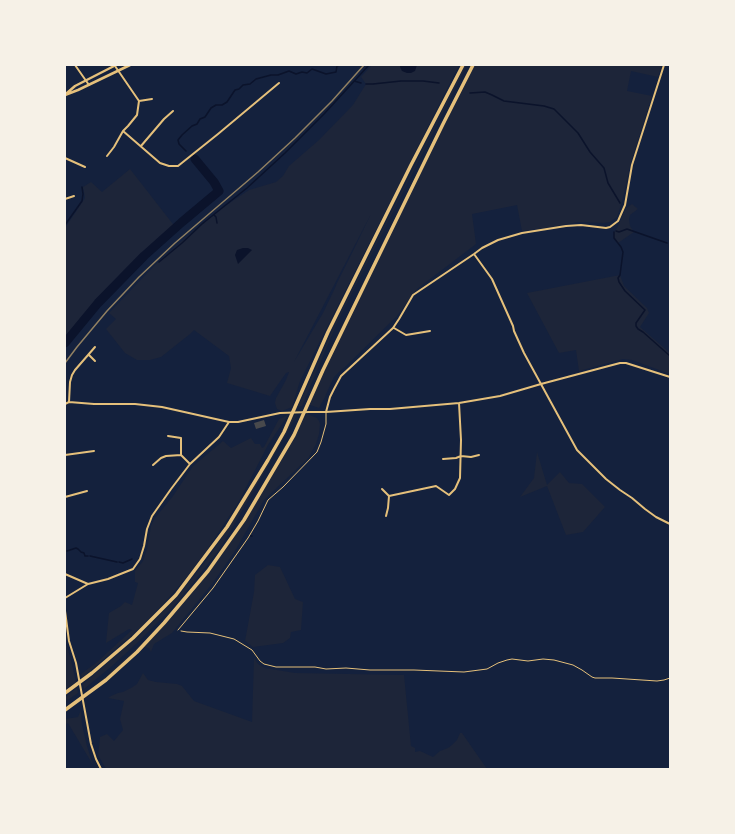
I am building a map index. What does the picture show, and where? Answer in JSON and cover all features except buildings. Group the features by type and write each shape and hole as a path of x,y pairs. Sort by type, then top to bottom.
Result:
{"highway":[{"path":"65,693 92,673 133,638 176,595 227,527 284,432 328,332 411,165 463,65"},
{"path":"65,710 106,680 137,652 208,571 244,520 294,435 323,370 473,65"}],"street":[{"path":"75,65 89,85"},
{"path":"65,95 75,86 115,65 139,101 136,115 123,131 107,156"},
{"path":"65,95 130,65"},
{"path":"326,412 332,393 341,376 393,328 400,320 413,295 482,248 498,240 522,233 581,225 610,228 618,221 625,205 632,165 664,65"},
{"path":"123,131 160,163 169,166 178,166 279,83"},
{"path":"139,101 152,99"},
{"path":"141,146 164,118 173,111"},
{"path":"65,158 86,167"},
{"path":"65,199 74,196"},
{"path":"474,254 492,279 524,353 577,450 606,479 650,513 670,524"},
{"path":"393,328 406,335 430,331"},
{"path":"69,402 70,382 72,375 95,347"},
{"path":"89,355 95,361"},
{"path":"65,404 69,402 94,404 135,404 162,407 229,422 238,422 280,413 390,409 459,403 500,396 626,362 670,377"},
{"path":"389,496 436,486 449,495 454,489 460,478 461,440 459,403"},
{"path":"65,598 88,584 108,579 133,569 140,559 147,529 152,516 170,489 190,464 219,437 229,422"},
{"path":"168,436 181,438 181,455 190,464"},
{"path":"65,455 94,451"},
{"path":"153,465 161,458 166,456 181,455"},
{"path":"443,459 480,455"},
{"path":"382,489 389,496 386,516"},
{"path":"65,497 87,491"},
{"path":"65,574 88,584"},
{"path":"65,611 91,744 101,769"}],"lane":[{"path":"178,630 212,588 244,543 258,521 268,500 312,459 317,452 326,424 326,412"}],"path":[{"path":"178,630 210,633 234,639 252,650 264,664 276,667 464,672 487,670 498,663 512,659 528,661 543,659 573,665 595,678 657,681 670,678"}],"shaded area":[{"path":"372,65 459,65 300,381 292,407 282,411 277,409 275,403 289,372 286,373 270,396 227,383 231,368 229,356 194,330 161,357 150,360 137,360 125,353 106,329 116,319 109,313 155,265 193,231 249,190 276,182 283,176 289,166 319,140 353,105 366,84 361,77","holes":["371,214 323,313 294,362"]},
{"path":"400,65 417,65 415,71 407,73 402,71"},
{"path":"465,65 467,65 337,323 302,406 298,407 336,322"},
{"path":"473,65 662,65 658,77 631,71 627,91 652,96 631,162 617,217 610,222 604,223 578,222 522,231 517,205 472,214 476,244 417,289 397,316 334,377 319,408 307,404 332,346"},
{"path":"130,169 176,228 136,263 98,303 65,346 65,229 85,198 83,187 91,182 102,192"},
{"path":"632,204 638,209 630,215 629,219 630,226 634,232 618,243 614,238 614,232 626,208"},
{"path":"243,248 252,250 238,264 235,255 237,250"},
{"path":"620,275 624,286 647,308 649,313 640,327 670,353 670,374 632,360 623,359 579,371 576,350 559,353 527,293"},
{"path":"307,414 317,418 320,424 316,444 309,457 264,500 235,551 212,584 172,633 154,644 151,652 149,648 141,648 117,671 86,697 85,695 169,619 210,570 230,542 265,483 280,453"},
{"path":"288,415 268,445 238,503 207,550 186,578 140,628 82,678 81,674 96,663 132,630 129,629 106,643 109,613 125,602 132,605 138,583 135,582 135,571 143,561 147,549 151,526 155,518 173,496 193,466 223,441 231,448 251,438 255,444 260,444 262,448 264,447 279,419"},
{"path":"294,415 297,415 219,550 172,608 137,643 84,689 83,684 141,634 177,597 208,558 228,528"},
{"path":"537,452 547,485 560,472 569,483 582,484 605,507 583,532 566,535 547,486 520,497 534,478"},
{"path":"268,565 280,567 295,599 303,602 301,630 291,632 290,638 283,643 253,647 245,641 254,592 255,575"},
{"path":"65,646 67,646 76,682 65,690"},
{"path":"254,658 258,664 265,668 295,673 404,675 411,746 415,748 415,752 420,751 433,757 440,751 452,745 457,740 460,733 462,733 487,769 106,769 98,755 100,737 107,734 114,741 123,730 120,719 124,701 108,698 137,684 143,673 148,680 182,686 194,701 252,722"},
{"path":"77,688 78,693 65,702 65,697"},
{"path":"81,710 82,725 93,765 68,723 65,725 65,719 78,717"}],"waterway":[{"path":"186,151 179,144 178,140 182,135 192,126 197,124 200,119 205,117 211,108 227,102 235,90 239,89 243,85 250,84 256,79 271,75 278,75 289,71 296,74 302,72 307,73 312,69 326,74 336,72 337,66 340,65"},
{"path":"159,262 202,224 247,188 285,153 324,114 369,65"},
{"path":"354,81 361,83"},
{"path":"366,84 401,81 439,83"},
{"path":"470,93 485,92 504,101 544,106 554,109 578,133 590,152 604,168 608,183 620,203"},
{"path":"65,343 98,303 144,256 219,191 214,182 195,159"},
{"path":"65,225 82,201 82,187"},
{"path":"214,215 217,223"},
{"path":"616,231 619,232 627,229 667,243"},
{"path":"614,232 614,238 623,252 620,275 618,278 619,282 625,291 645,310 636,323 636,326 670,356"},
{"path":"67,551 76,548 84,553 85,556 88,556"},
{"path":"90,556 117,562"},
{"path":"119,562 123,563 132,559"}],"railway":[{"path":"65,363 107,311 139,277 175,243 258,172 295,138 332,101 364,65"}]}
